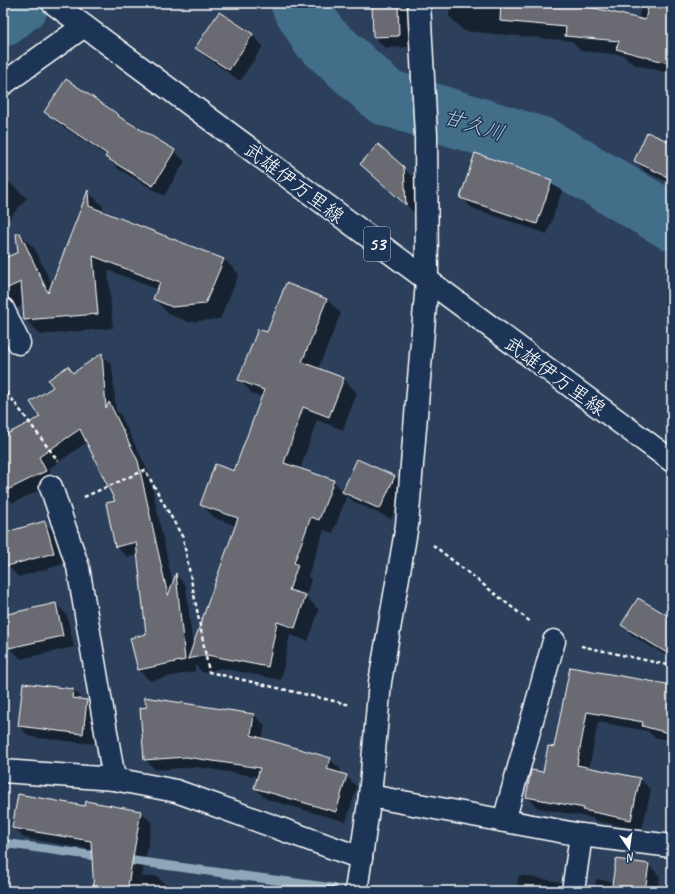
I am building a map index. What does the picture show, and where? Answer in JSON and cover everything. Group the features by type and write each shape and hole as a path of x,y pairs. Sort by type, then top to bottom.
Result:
{"street":[{"name":"武雄伊万里線","path":"53,3 427,282 672,461"},
{"path":"356,891 370,796 380,682 407,525 427,282 426,135 419,3"},
{"path":"3,84 84,26"},
{"path":"3,309 19,343"},
{"path":"51,487 78,567 114,779"},
{"path":"504,821 554,641"},
{"path":"3,771 114,779 176,792 361,858"},
{"path":"370,796 581,835 672,846"},
{"path":"573,891 581,835"}],"path":[{"path":"3,387 58,461 51,487"},
{"path":"58,509 145,470 183,538 209,672 378,711"},
{"path":"407,525 554,641 672,666"}],"building":[{"path":"372,3 398,3 399,36 373,37"},
{"path":"501,3 586,3 586,6 645,20 649,3 672,3 672,64 616,49 619,41 565,36 566,27 500,21"},
{"path":"219,12 253,34 229,70 195,48"},
{"path":"66,79 119,115 118,116 175,150 153,186 105,157 107,154 44,112"},
{"path":"647,132 672,143 672,179 634,161"},
{"path":"378,144 404,167 406,205 360,164"},
{"path":"475,153 552,180 537,224 460,198"},
{"path":"88,190 89,206 224,259 205,304 172,307 153,299 160,282 93,256 98,314 24,320 21,282 3,290 3,259 18,252 16,234 20,233 48,293"},
{"path":"286,283 327,299 302,362 344,378 329,417 303,407 284,463 334,480 319,520 311,517 294,563 298,565 289,590 306,595 295,628 277,622 268,667 207,655 188,659 238,518 200,505 215,464 234,471 264,390 238,380 258,329 267,332"},
{"path":"102,353 106,408 109,402 138,461 168,596 176,573 185,660 138,670 130,638 146,634 136,542 115,547 106,503 115,501 80,429 39,457 46,471 3,492 3,436 40,417 30,402 53,387 48,380 68,366 73,373"},
{"path":"357,459 395,476 380,509 342,492"},
{"path":"45,521 54,553 7,566 3,553 3,533"},
{"path":"638,598 672,618 672,656 621,625"},
{"path":"56,603 63,636 9,648 3,623 3,615"},
{"path":"570,667 672,685 672,734 642,726 643,722 587,712 577,765 640,778 631,820 583,810 584,808 526,797 531,770 543,772 548,746 554,747"},
{"path":"23,683 73,689 72,698 87,700 83,734 18,726"},
{"path":"144,697 254,714 251,735 331,758 327,769 347,775 336,812 254,788 260,768 186,757 144,760 140,708 147,707"},
{"path":"18,794 85,806 86,801 141,811 127,891 94,891 91,841 12,828"},
{"path":"616,859 649,864 645,891 611,891"}],"waterway":[{"name":"甘久川","path":"3,18 21,3"},
{"name":"甘久川","path":"299,3 319,37 385,97 543,146 672,222"},
{"path":"3,843 103,857"},
{"path":"120,859 333,888"}]}
